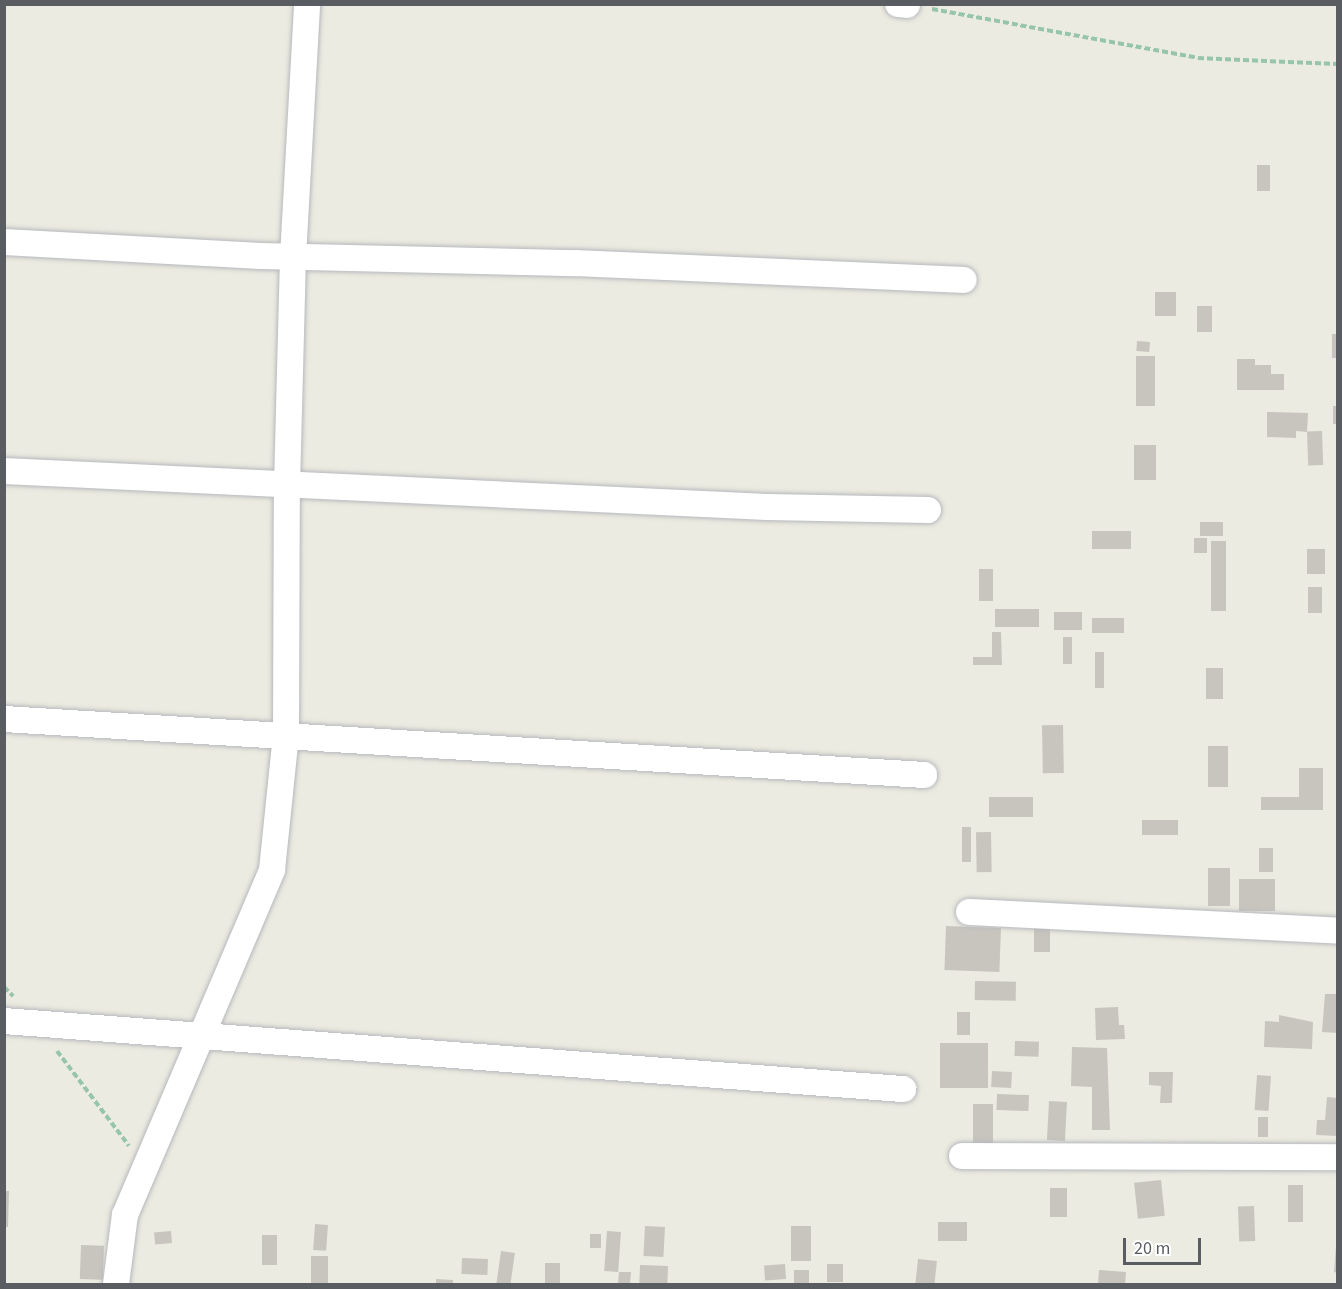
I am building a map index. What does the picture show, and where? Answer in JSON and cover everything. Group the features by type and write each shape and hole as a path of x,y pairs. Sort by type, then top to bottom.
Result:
{"street":[{"path":"116,1284 125,1215 198,1038 272,870 286,734 287,486 293,257 307,4"},
{"path":"898,4 907,5"},
{"path":"4,242 293,257 576,263 964,280"},
{"path":"4,471 287,486 928,510"},
{"path":"4,718 924,775"},
{"path":"969,912 1338,931"},
{"path":"4,1021 198,1038 903,1089"},
{"path":"962,1156 1338,1157"}],"path":[{"path":"907,5 1198,58 1338,64"},
{"path":"4,987 36,1024 144,1165"}],"building":[{"path":"1257,165 1270,165 1270,191 1257,191"},
{"path":"1155,292 1176,292 1176,316 1155,316"},
{"path":"1197,306 1212,306 1212,332 1197,332"},
{"path":"1332,334 1338,334 1338,358 1332,358"},
{"path":"1137,341 1150,342 1149,352 1136,351"},
{"path":"1136,356 1155,356 1155,406 1136,406"},
{"path":"1237,359 1255,359 1255,365 1271,365 1271,374 1284,374 1284,390 1237,390"},
{"path":"1333,406 1338,406 1338,424 1333,424"},
{"path":"1267,412 1308,413 1307,432 1296,431 1296,438 1267,437"},
{"path":"1322,431 1323,465 1308,466 1307,432"},
{"path":"1134,445 1156,445 1156,480 1134,480"},
{"path":"1200,522 1223,522 1223,536 1200,536"},
{"path":"1092,531 1131,531 1131,549 1092,549"},
{"path":"1194,538 1207,538 1207,553 1194,553"},
{"path":"1211,541 1226,541 1226,611 1211,611"},
{"path":"1307,549 1325,549 1325,574 1307,574"},
{"path":"979,569 993,569 993,601 979,601"},
{"path":"1308,587 1322,587 1322,613 1308,613"},
{"path":"995,609 1039,609 1039,627 995,627"},
{"path":"1054,612 1082,612 1082,630 1054,630"},
{"path":"1092,618 1124,618 1124,633 1092,633"},
{"path":"992,632 1001,632 1002,665 973,665 973,657 992,657"},
{"path":"1063,637 1072,637 1072,664 1063,664"},
{"path":"1095,652 1104,652 1104,688 1095,688"},
{"path":"1206,668 1223,668 1223,699 1206,699"},
{"path":"1042,725 1063,725 1064,773 1043,773"},
{"path":"1208,746 1228,746 1228,787 1208,787"},
{"path":"1299,768 1323,768 1323,810 1261,810 1261,797 1299,797"},
{"path":"989,797 1033,797 1033,817 989,817"},
{"path":"1142,820 1178,820 1178,835 1142,835"},
{"path":"962,827 971,827 971,862 962,862"},
{"path":"976,832 991,832 992,872 977,872"},
{"path":"1259,848 1273,848 1273,872 1259,872"},
{"path":"1208,868 1230,868 1230,906 1208,906"},
{"path":"1239,879 1275,879 1275,911 1239,911"},
{"path":"1034,923 1050,923 1050,952 1034,952"},
{"path":"946,926 1001,928 999,972 944,970"},
{"path":"975,981 1016,982 1016,1001 975,1000"},
{"path":"1325,994 1338,994 1338,1033 1322,1032"},
{"path":"1118,1007 1119,1025 1124,1025 1125,1039 1096,1040 1095,1008"},
{"path":"957,1012 970,1012 970,1035 957,1035"},
{"path":"1279,1015 1313,1022 1312,1049 1264,1047 1265,1021 1279,1022"},
{"path":"1015,1041 1039,1042 1038,1057 1014,1056"},
{"path":"940,1043 988,1043 988,1088 940,1088"},
{"path":"1072,1047 1107,1048 1110,1130 1092,1130 1092,1087 1071,1086"},
{"path":"992,1071 1012,1072 1011,1088 991,1087"},
{"path":"1149,1072 1173,1072 1172,1103 1160,1103 1161,1086 1149,1085"},
{"path":"1257,1075 1271,1076 1269,1111 1255,1110"},
{"path":"997,1094 1029,1095 1028,1111 996,1110"},
{"path":"1327,1097 1338,1098 1338,1136 1316,1135 1317,1120 1325,1120"},
{"path":"1049,1101 1067,1102 1065,1141 1047,1140"},
{"path":"973,1104 993,1104 993,1144 973,1144"},
{"path":"1258,1117 1268,1117 1268,1137 1258,1137"},
{"path":"1161,1180 1165,1216 1138,1219 1134,1183"},
{"path":"1288,1185 1303,1185 1303,1222 1288,1222"},
{"path":"1050,1188 1067,1188 1067,1217 1050,1217"},
{"path":"4,1191 9,1191 8,1227 4,1227"},
{"path":"1254,1206 1255,1241 1239,1242 1238,1207"},
{"path":"938,1222 967,1222 967,1241 938,1241"},
{"path":"315,1224 328,1225 326,1251 313,1250"},
{"path":"645,1226 665,1227 663,1257 643,1256"},
{"path":"791,1226 811,1226 811,1261 791,1261"},
{"path":"171,1231 172,1243 155,1244 154,1232"},
{"path":"607,1231 621,1232 618,1272 604,1271"},
{"path":"590,1234 601,1234 601,1248 590,1248"},
{"path":"262,1235 277,1235 277,1265 262,1265"},
{"path":"81,1245 104,1246 103,1280 80,1279"},
{"path":"1336,1246 1338,1246 1338,1273 1334,1272"},
{"path":"501,1251 515,1253 510,1284 496,1284"},
{"path":"311,1256 328,1256 328,1284 311,1284"},
{"path":"462,1258 488,1259 487,1275 461,1274"},
{"path":"918,1259 937,1261 934,1284 915,1284"},
{"path":"545,1263 560,1263 560,1283 545,1283"},
{"path":"785,1264 786,1279 765,1280 764,1265"},
{"path":"827,1264 843,1264 843,1282 827,1282"},
{"path":"640,1265 668,1266 667,1284 639,1284"},
{"path":"794,1270 809,1270 809,1284 794,1284"},
{"path":"1099,1270 1126,1272 1125,1284 1098,1283"},
{"path":"619,1272 631,1272 630,1284 618,1284"},
{"path":"436,1279 453,1280 453,1284 436,1284"}]}
